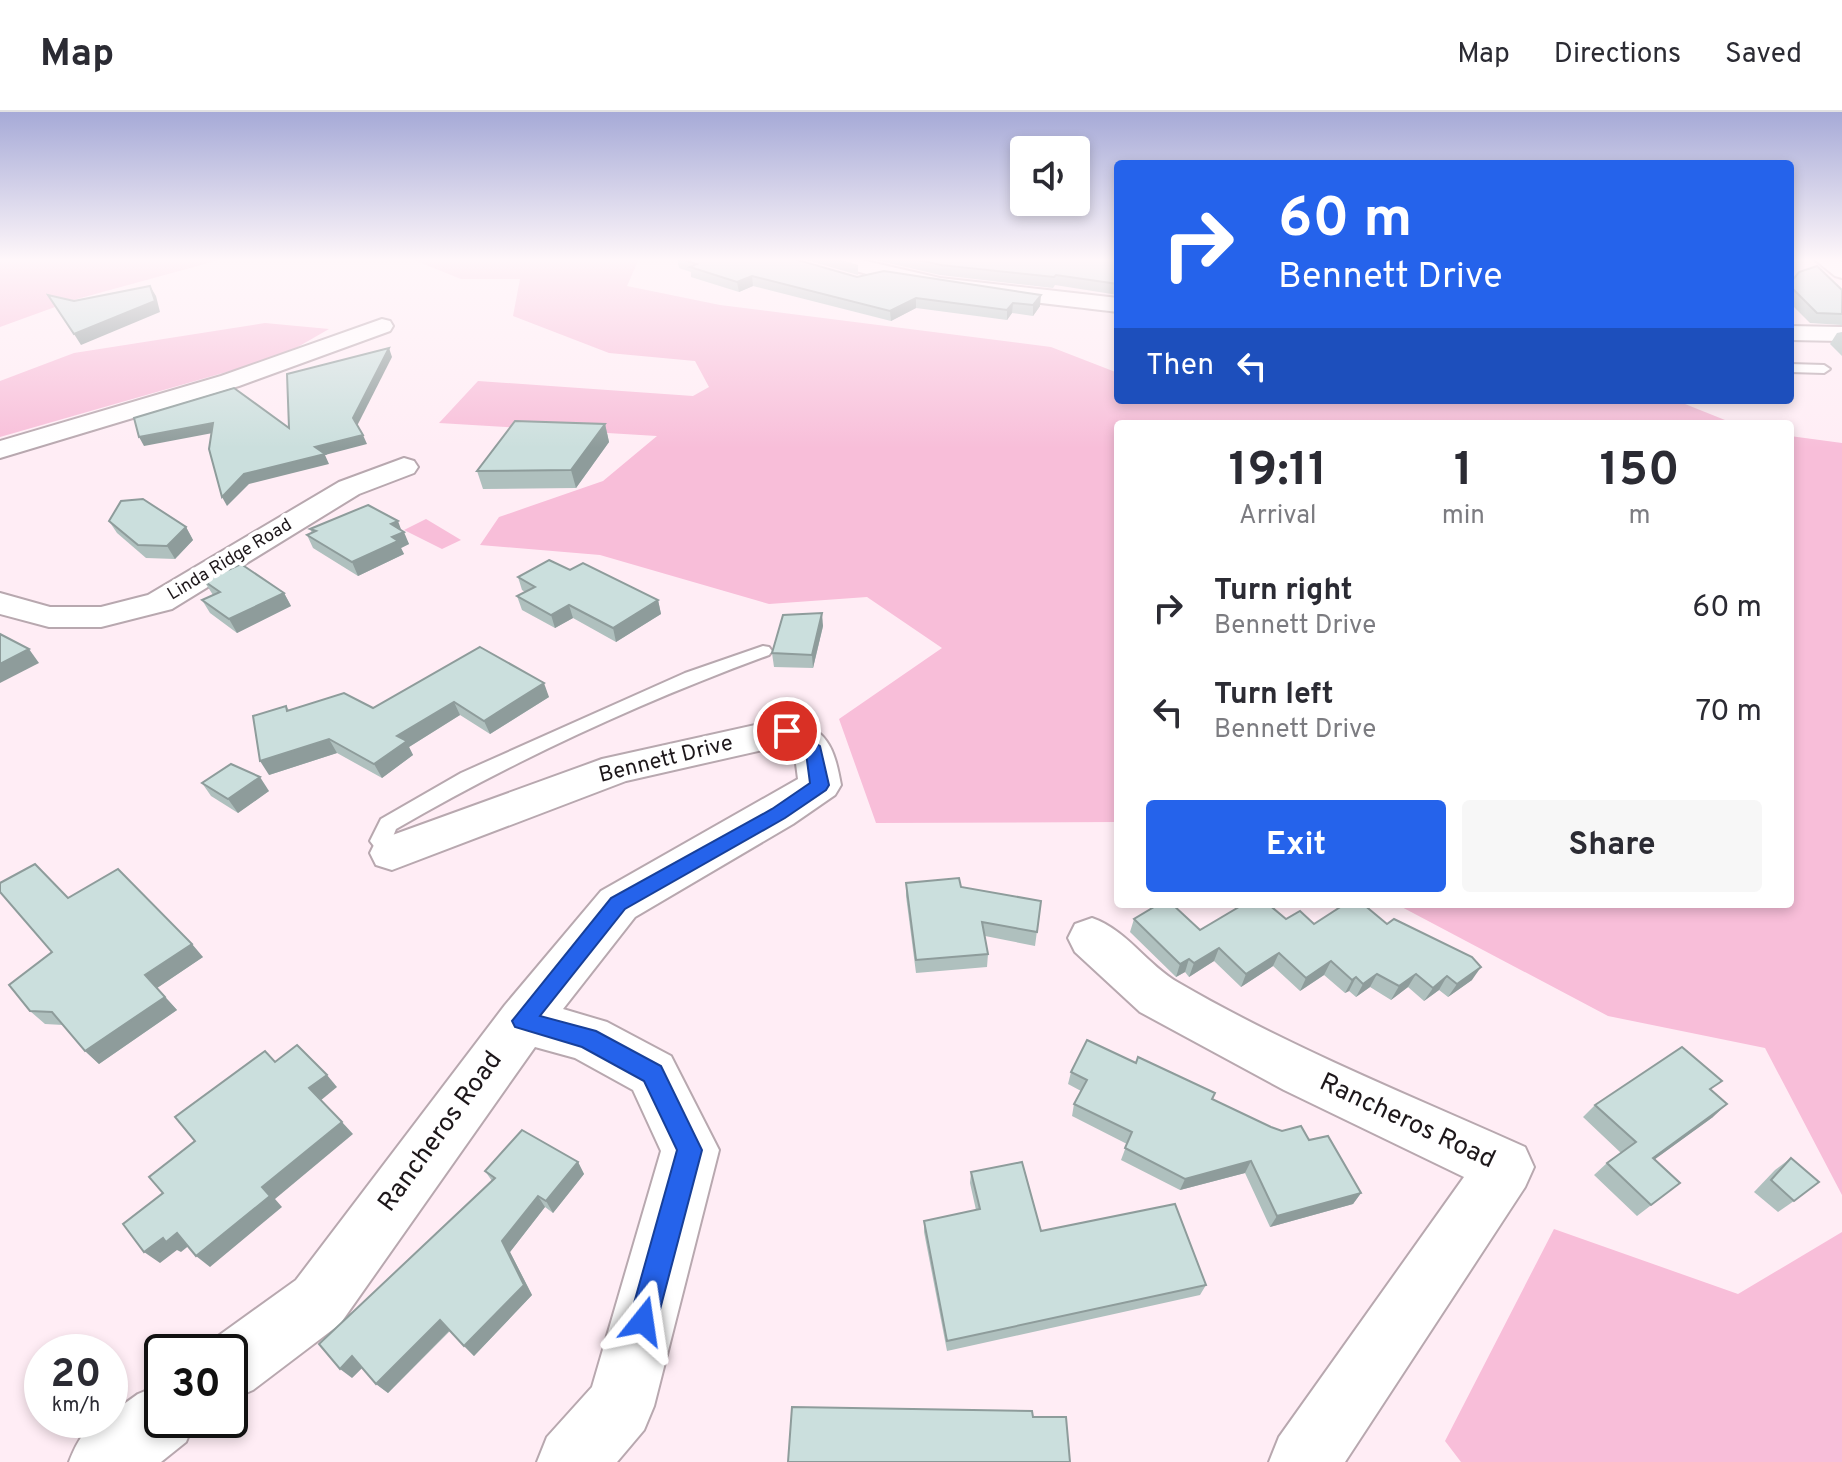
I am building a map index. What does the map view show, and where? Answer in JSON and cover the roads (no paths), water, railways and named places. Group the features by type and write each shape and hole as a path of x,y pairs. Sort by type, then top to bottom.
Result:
{"street":[{"path":"0,450 230,381 382,326"},
{"path":"1794,333 1842,334"},
{"name":"Linda Ridge Road","path":"0,603 49,617 101,617 160,602 349,488 404,467"},
{"name":"Bennett Drive","path":"392,853 617,769 787,731 814,750 820,785 778,813 618,904 523,1021"},
{"name":"Rancheros Road","path":"1092,938 1158,997 1303,1073 1505,1167 1304,1462"},
{"path":"523,1021 588,1038 652,1073 690,1150 620,1406 572,1462"},
{"name":"Rancheros Road","path":"248,1354 318,1302 523,1021"},
{"path":"104,1462 144,1432"}],"lane":[{"path":"1794,368 1824,369"},
{"path":"392,853 381,841 388,824 468,778 691,677 763,651"}]}
